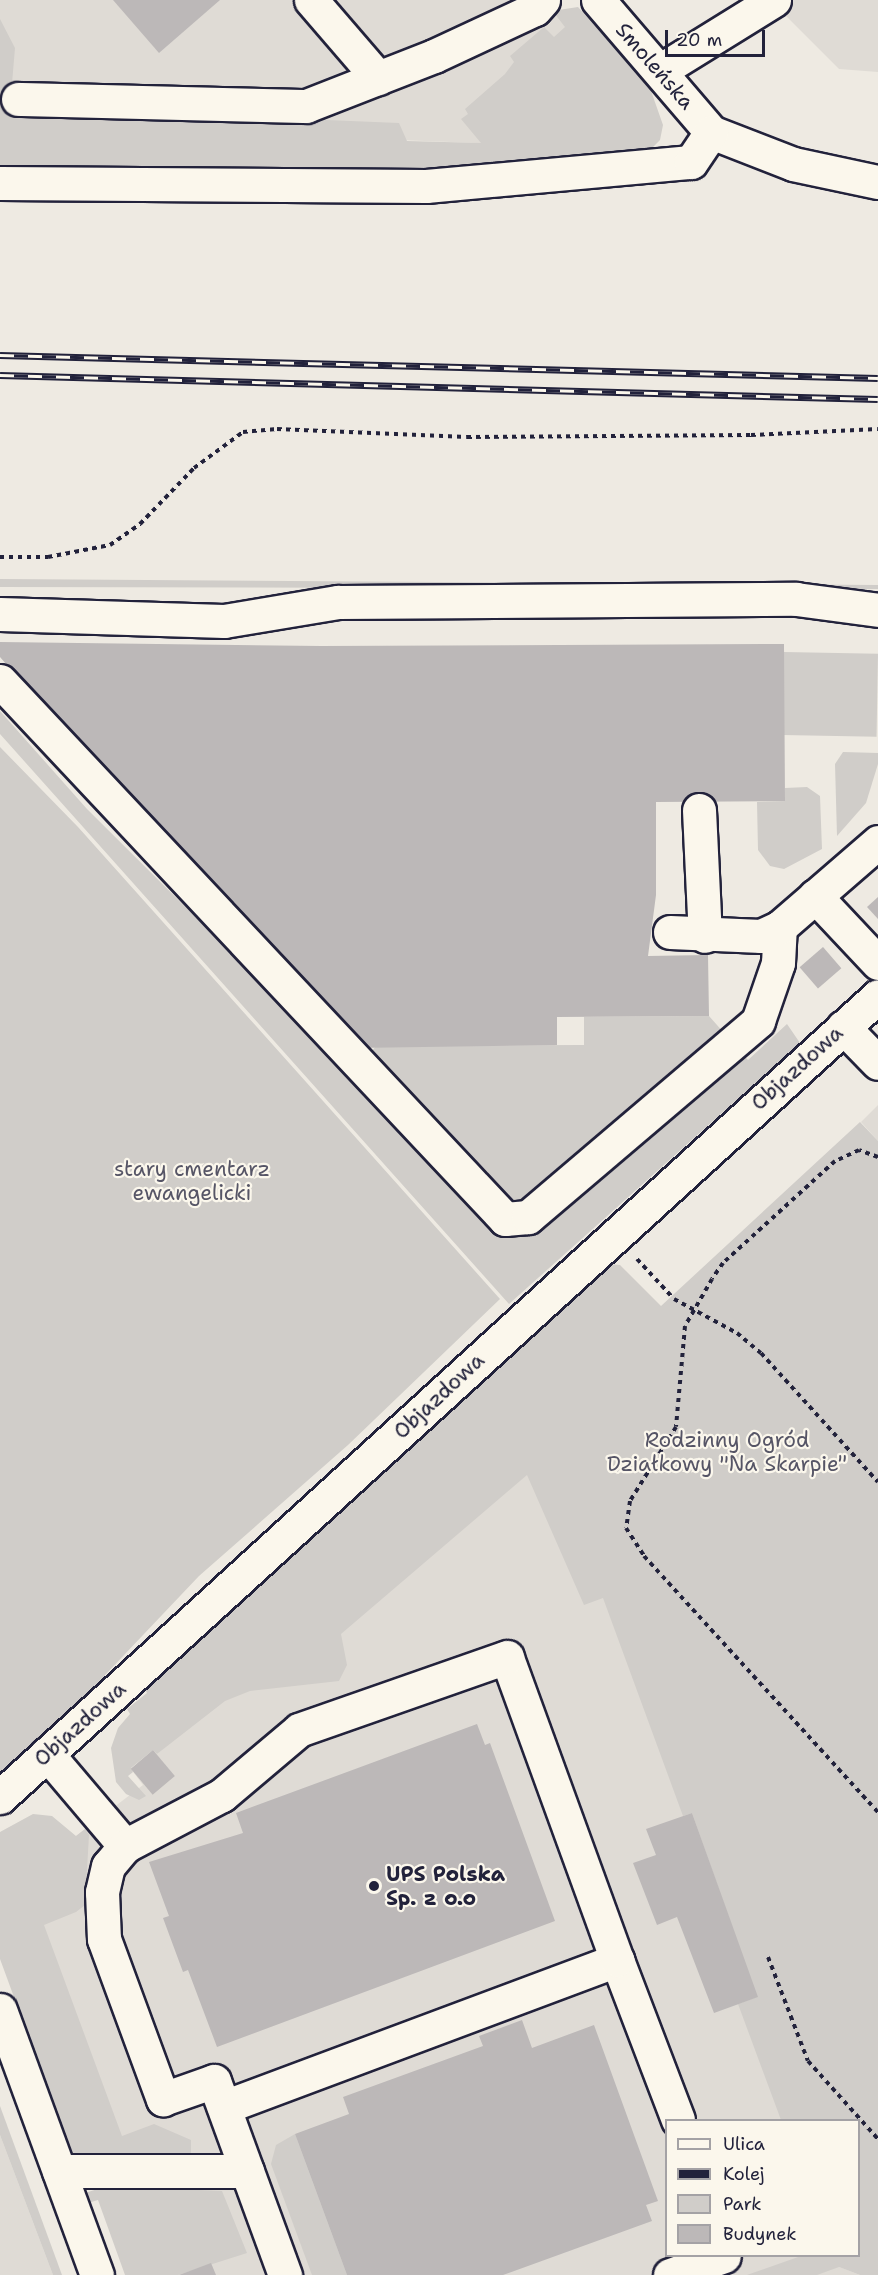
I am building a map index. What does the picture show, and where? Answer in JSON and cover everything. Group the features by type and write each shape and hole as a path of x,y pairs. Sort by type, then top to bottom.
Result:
{"street":[{"path":"311,0 378,78"},
{"path":"18,99 306,106 378,78 535,9 543,0"},
{"name":"Smoleńska","path":"598,0 661,70 711,132"},
{"path":"661,70 774,0"},
{"path":"0,183 426,186 691,162 711,132 793,164 878,182"},
{"path":"0,614 224,621 338,602 784,599 878,610"},
{"path":"0,681 505,1219 528,1217 758,1021 778,963 780,927"},
{"path":"699,810 705,936"},
{"path":"670,932 705,936 761,936 780,927 878,842"},
{"path":"815,897 878,963"},
{"name":"Objazdowa","path":"0,1797 878,996"},
{"path":"843,1027 878,1063"},
{"path":"285,2275 214,2081 164,2099 103,1931 102,1892 108,1866 125,1846 222,1794 298,1730 507,1657 677,2119"},
{"path":"47,1754 125,1846"},
{"path":"224,2106 617,1960"},
{"path":"0,2010 97,2275"},
{"path":"59,2171 247,2171"},
{"path":"670,2275 721,2257"}],"path":[{"path":"0,557 48,557 110,545 140,524 194,468 243,432 277,429 467,437 751,435 878,429"},
{"path":"878,1157 858,1150 835,1161 723,1263 691,1312 683,1344 676,1427 630,1501 626,1528 644,1556 878,1812"},
{"path":"614,1235 674,1299 691,1312 737,1333 761,1353 878,1482"},
{"path":"768,1957 808,2061 878,2139"}],"shaded area":[{"path":"0,0 540,0 566,27 636,149 0,125"},
{"path":"770,0 878,0 878,72 839,69"},
{"path":"878,1105 878,1141 861,1122"},
{"path":"549,1408 766,2009 793,2119 665,2119 665,2257 835,2257 839,2267 860,2275 133,2275 0,1894 143,1785 131,1769 153,1750 157,1754"},
{"path":"0,2135 53,2275 0,2275"}],"green space":[{"path":"578,7 650,88 663,125 660,140 647,153 483,170 0,167 0,19 15,48 10,107 399,123 407,141 481,143 461,119 468,114 465,109 505,74 514,62 510,56 544,27 554,37 565,27 552,11"},
{"path":"0,579 878,585 878,589 0,587"},
{"path":"784,652 878,654 877,737 783,735"},
{"path":"0,711 87,809 353,1074 376,1046 584,1045 584,1017 709,1016 748,1060 787,1024 800,1043 509,1304 0,734"},
{"name":"stary cmentarz ewangelicki","path":"0,747 78,827 500,1299 348,1445 199,1576 51,1732 0,1777"},
{"path":"843,752 878,753 878,764 866,803 837,836 835,764"},
{"path":"807,787 820,796 822,849 784,869 770,866 758,850 757,802 785,801 785,788"},
{"name":"Rodzinny Ogród Działkowy \"Na Skarpie\"","path":"860,1122 878,1141 878,2275 860,2275 839,2267 817,2275 747,2275 798,2257 860,2257 860,2119 781,2119 738,2004 757,1997 692,1813 683,1816 603,1598 584,1605 527,1475 341,1634 347,1665 339,1681 250,1691 225,1701 157,1754 153,1750 131,1768 133,1772 128,1776 146,1796 139,1800 126,1794 116,1782 111,1748 118,1728 130,1714 127,1709 147,1693 144,1688 342,1512 601,1270 610,1264 620,1265 661,1306"},
{"path":"33,1814 52,1816 76,1836 85,1829 89,1835 85,1905 76,1912 44,1925 122,2136 154,2124 191,2140 191,2155 72,2155 0,1959 0,1832"},
{"path":"0,2106 62,2275 53,2275 0,2135"},
{"path":"295,2134 347,2275 312,2275 271,2164 276,2145"},
{"path":"107,2186 222,2191 247,2253 178,2275 125,2275 98,2200 88,2203 85,2193"}],"building":[{"path":"113,0 220,0 159,53"},
{"path":"0,642 321,646 784,644 785,801 656,802 656,895 648,956 708,955 709,1016 557,1017 557,1045 354,1048 229,921 0,657"},
{"path":"878,897 878,919 867,907"},
{"path":"823,947 841,968 818,988 800,967"},
{"name":"UPS Polska Sp. z o.o","path":"477,1724 485,1745 490,1743 555,1921 217,2047 188,1970 183,1972 163,1918 169,1916 149,1862 243,1833 236,1813"},
{"path":"153,1750 175,1776 153,1795 131,1769"},
{"path":"692,1813 758,1997 714,2013 677,1917 657,1925 633,1863 656,1855 646,1829"},
{"path":"522,2020 532,2048 594,2025 658,2201 646,2205 652,2221 503,2275 347,2275 295,2134 349,2114 343,2097 483,2046 479,2036"},
{"path":"211,2263 216,2275 179,2275"}],"railway":[{"path":"0,355 878,378"},
{"path":"0,375 878,399"}],"place":[{"name":"UPS Polska Sp. z o.o","path":"374,1886"}]}
